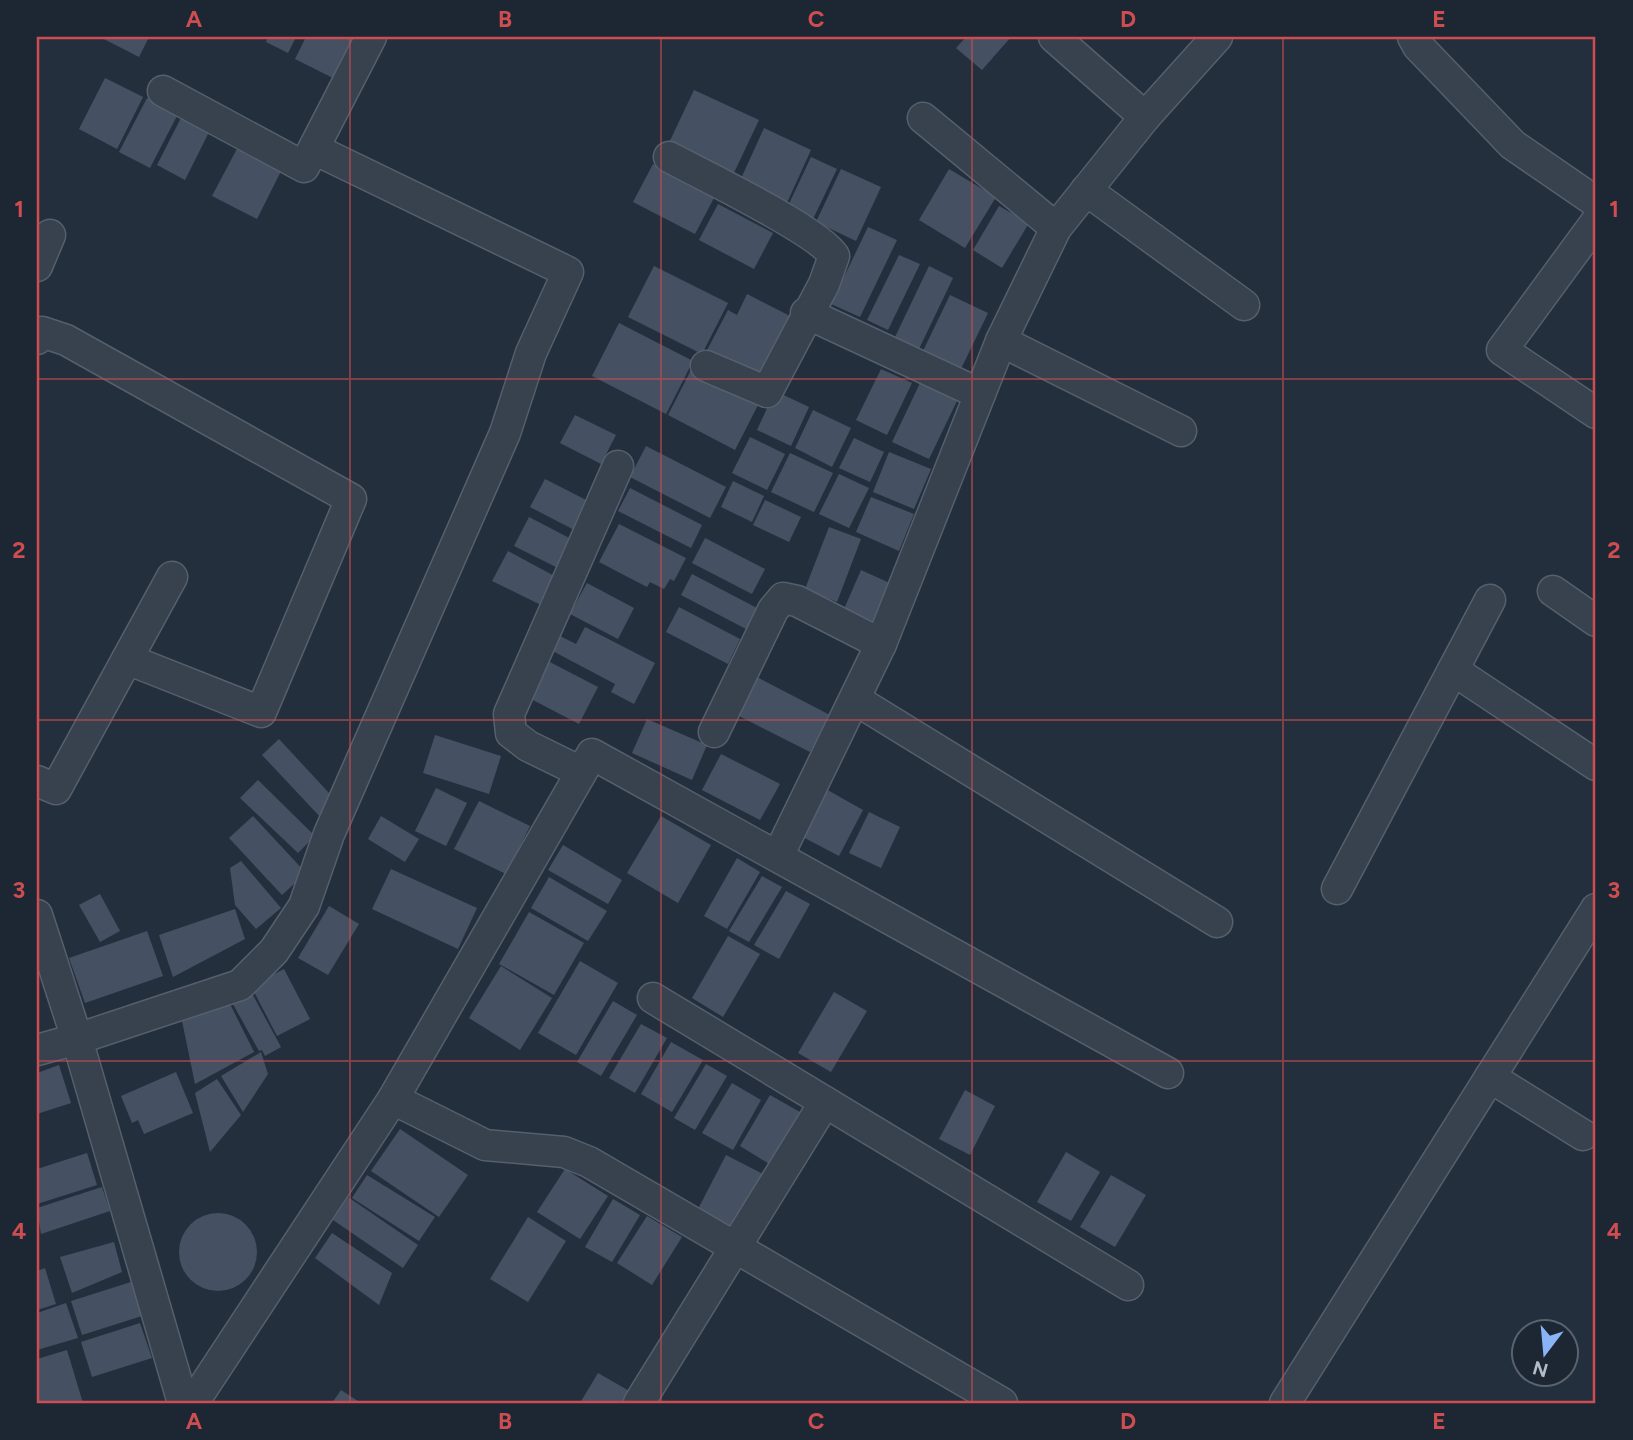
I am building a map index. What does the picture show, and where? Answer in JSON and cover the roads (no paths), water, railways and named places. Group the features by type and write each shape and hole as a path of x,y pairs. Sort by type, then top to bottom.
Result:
{"street":[{"path":"163,91 304,167 371,37"},
{"path":"1054,37 1145,117"},
{"path":"778,856 881,644 1001,341 1056,228 1145,117 1217,37"},
{"path":"1413,37 1418,46 1513,145 1596,202"},
{"path":"923,118 1056,228"},
{"path":"37,1051 240,985 274,951 304,906 329,834 505,433 531,353 569,272 314,149"},
{"path":"669,157 828,247 834,256 833,264 767,392 706,366"},
{"path":"1086,190 1244,305"},
{"path":"1596,222 1502,350 1596,413"},
{"path":"37,266 50,235"},
{"path":"806,313 980,394"},
{"path":"37,339 42,332 66,340 351,499 261,712 127,659"},
{"path":"1001,341 1181,431"},
{"path":"581,772 528,746 511,733 509,714 618,467"},
{"path":"37,781 56,789 172,577"},
{"path":"1553,591 1596,621"},
{"path":"714,732 772,610 783,598 797,601 881,644"},
{"path":"1337,889 1489,600"},
{"path":"1453,670 1596,765"},
{"path":"856,700 1217,922"},
{"path":"193,1403 393,1099 592,754 1168,1073"},
{"path":"1285,1403 1596,909"},
{"path":"37,915 77,1039 183,1403"},
{"path":"653,998 1128,1285"},
{"path":"1490,1077 1583,1135"},
{"path":"393,1099 485,1145 564,1152 589,1162 1002,1403"},
{"path":"639,1403 825,1102"}]}
